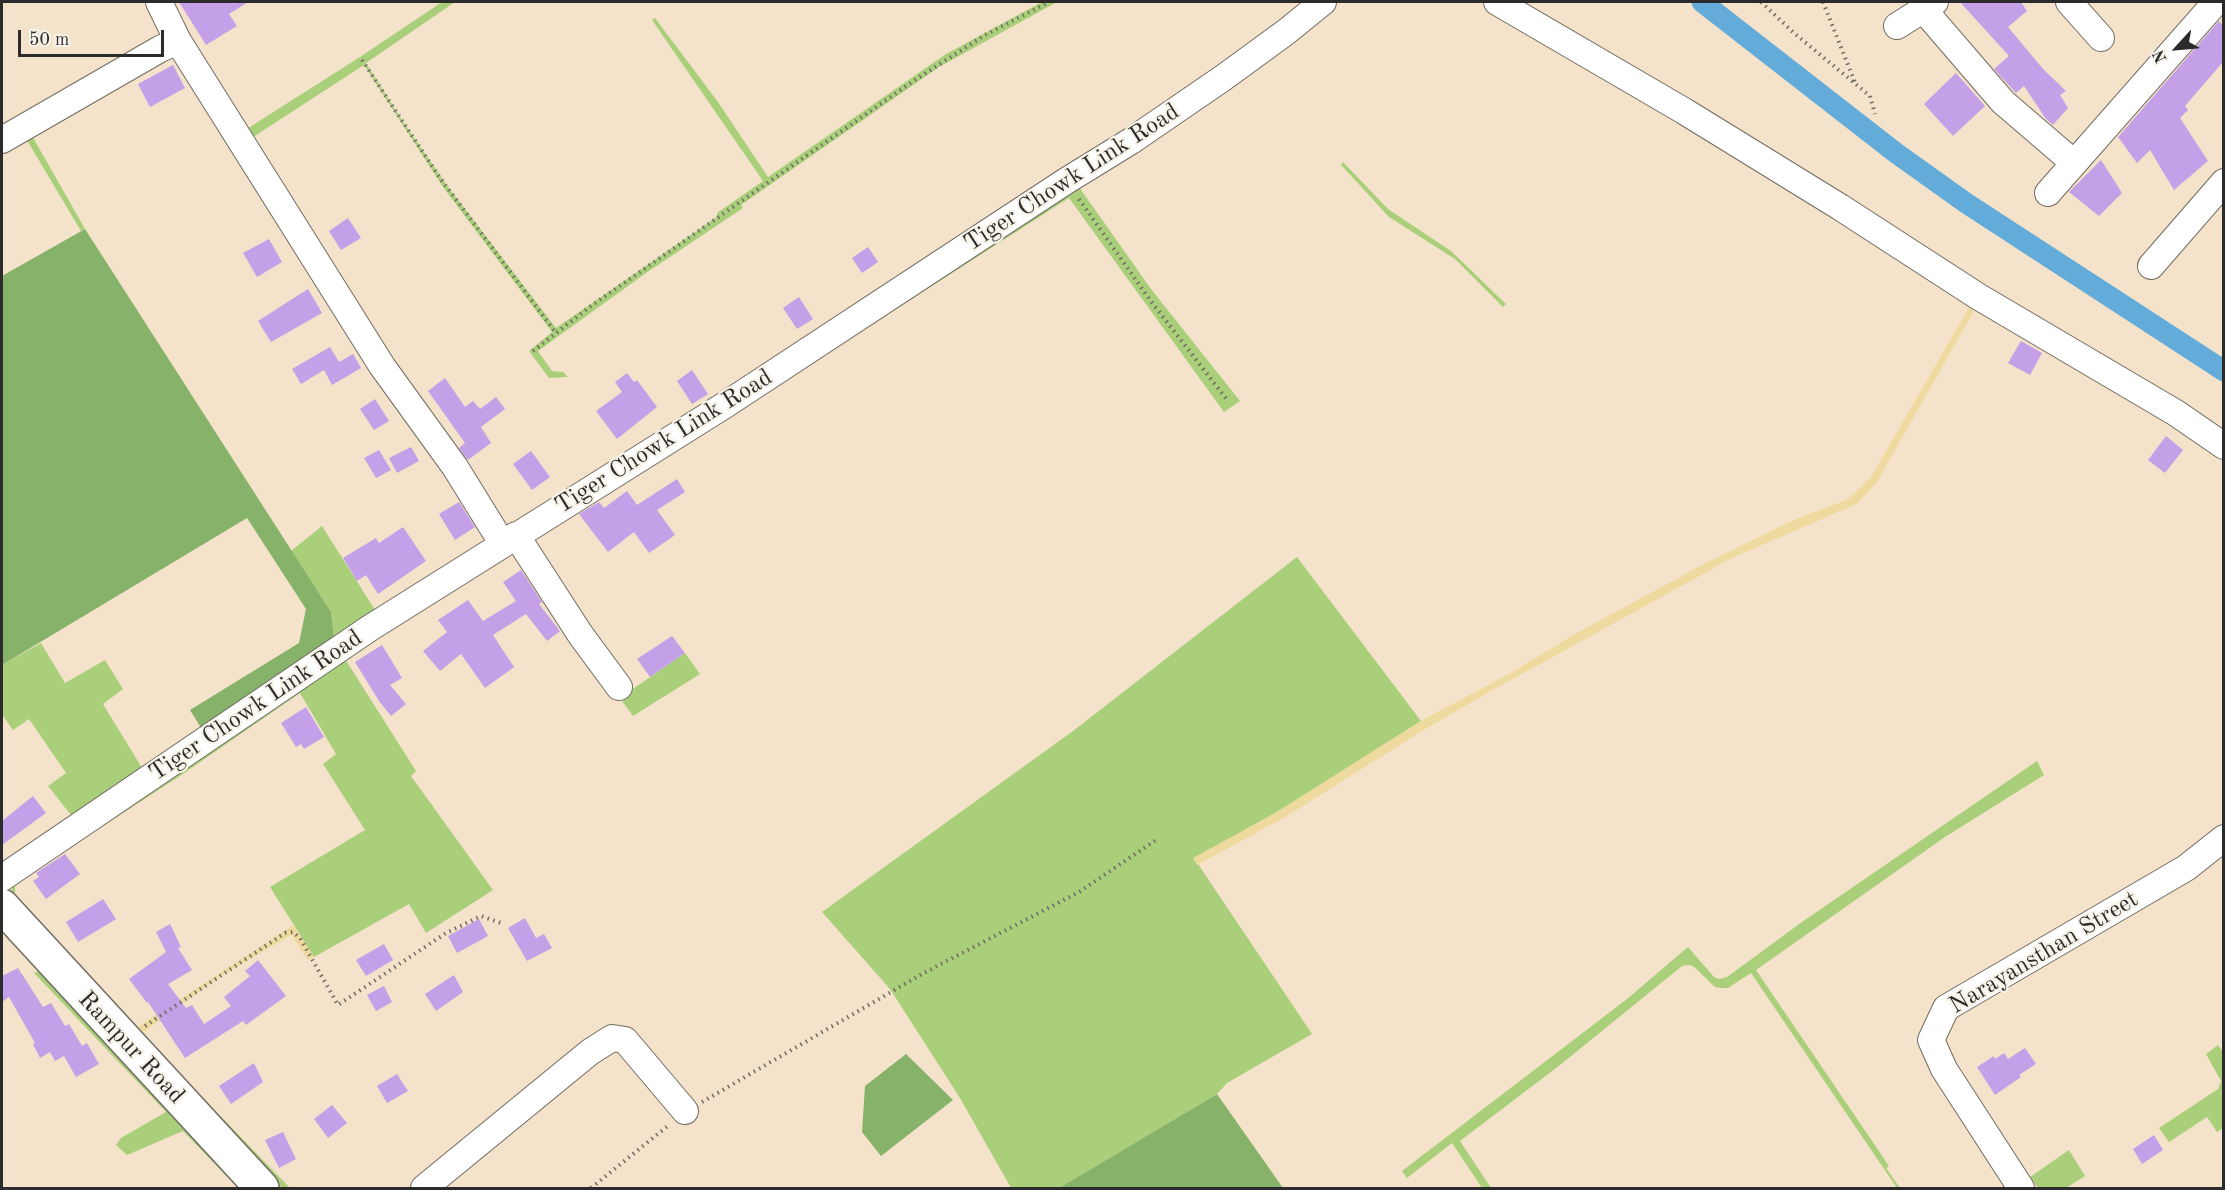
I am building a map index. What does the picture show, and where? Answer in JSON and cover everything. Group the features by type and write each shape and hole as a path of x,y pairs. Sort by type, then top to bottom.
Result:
{"main road":[{"name":"Rampur Road","path":"2,906 262,1188"}],"street":[{"path":"159,2 178,42 382,366 619,687"},
{"name":"Tiger Chowk Link Road","path":"2,878 370,628 725,405 1066,181 1131,141 1223,78 1323,2"},
{"path":"1497,2 1684,111 1840,207 1979,297 2176,413 2223,446"},
{"path":"2069,2 2101,38"},
{"path":"2048,193 2216,2"},
{"path":"1897,26 1929,5 2004,102 2074,163"},
{"path":"2,140 160,49 178,42"},
{"path":"2151,266 2223,182"},
{"name":"Narayansthan Street","path":"2021,1188 1944,1069 1931,1040 1946,1008 2186,868 2223,838"},
{"path":"424,1188 590,1052 612,1038 625,1040 685,1111"}],"path":[{"path":"533,351 591,306 718,219 723,212 953,54 1049,2"},
{"path":"1761,2 1794,33 1870,96 1875,114"},
{"path":"1823,2 1857,86"},
{"path":"362,60 440,178 556,333"},
{"path":"1066,181 1150,300 1228,401"},
{"path":"591,1188 685,1111 922,974 1079,892 1156,840"},
{"path":"124,1040 285,933 292,932 300,938 338,1005 446,933 481,916 501,923"}],"green space":[{"path":"442,2 455,2 366,63 446,184 556,328 718,216 717,213 763,181 652,20 655,18 718,102 768,177 946,54 1042,2 1057,2 939,67 741,205 743,208 646,273 538,351 552,371 563,372 568,377 549,378 529,351 552,332 443,187 364,65 247,141 242,132"},
{"path":"163,54 178,54 182,58 229,139 287,229 360,341 470,497 490,535 488,542 481,548 322,654 334,638 331,612 291,551 322,526 377,613 483,543 487,537 485,528 463,489 280,229 223,139 179,61 173,57 165,57 31,134 85,229 81,231 25,137 2,151 2,144"},
{"path":"1343,162 1388,209 1451,251 1506,304 1503,307 1455,259 1389,217 1341,165"},
{"path":"1079,187 1151,289 1240,401 1224,412 1069,198 684,445 528,538 345,659 416,771 411,776 493,890 426,933 409,904 314,957 270,887 365,830 323,764 336,754 300,693 183,774 83,839 80,836 19,879 15,886 15,895 19,900 141,1034 290,1188 282,1188 99,997 13,900 10,893 17,877 60,845 531,533 681,442"},
{"path":"85,229 331,612 334,638 203,731 190,710 299,643 306,609 247,518 2,665 2,276"},
{"path":"1297,557 1421,721 1277,812 1194,858 1312,1034 1227,1083 1217,1094 1059,1188 1011,1188 960,1098 890,989 822,912 1073,731"},
{"path":"572,632 630,691 685,653 700,674 633,716"},
{"path":"41,643 65,683 105,660 123,689 103,704 142,768 75,820 48,786 66,773 29,719 13,730 2,714 2,665"},
{"path":"2037,761 2044,775 1945,837 1756,970 1889,1166 1886,1168 1900,1188 1897,1188 1751,973 1728,988 1721,988 1715,987 1693,966 1689,965 1682,966 1560,1065 1460,1141 1491,1188 1482,1188 1452,1143 1407,1178 1402,1171 1627,999 1688,947 1714,977 1719,979 1727,977 1802,922"},
{"path":"41,970 249,1188 238,1188 183,1131 127,1155 116,1145 121,1138 166,1112 34,973"},
{"path":"2218,1045 2223,1052 2223,1131 2222,1129 2217,1132 2207,1117 2169,1142 2159,1128 2218,1089 2221,1081 2206,1054"},
{"path":"906,1054 953,1100 881,1156 862,1132 865,1086"},
{"path":"1217,1094 1283,1188 1059,1188"},
{"path":"2069,1150 2085,1176 2066,1188 2038,1188 2030,1177"}],"sand":[{"path":"1974,299 1979,302 1877,482 1857,504 1734,557 1500,686 1427,728 1282,819 1197,865 1193,858 1277,812 1421,721 1505,676 1575,634 1704,564 1796,519 1847,500 1871,477"},
{"path":"293,925 314,957 308,960 291,935 221,976 141,1034 136,1028"}],"building":[{"path":"179,2 248,2 229,14 237,26 206,45"},
{"path":"1960,2 2021,2 2027,11 2008,27 2043,69 2066,91 2060,95 2068,108 2053,125 2046,119 2024,86 2016,93 1994,69 2009,56"},
{"path":"2219,21 2223,26 2223,62 2185,106 2188,110 2180,118 2208,161 2174,190 2150,150 2137,163 2118,137"},
{"path":"173,65 185,88 150,107 138,84"},
{"path":"1956,73 1985,106 1953,136 1924,104"},
{"path":"2101,160 2122,193 2099,216 2069,192"},
{"path":"348,218 361,238 341,250 329,231"},
{"path":"269,239 282,262 257,277 243,253"},
{"path":"868,247 878,262 862,273 852,258"},
{"path":"308,289 322,313 271,342 258,321"},
{"path":"799,297 813,319 797,329 783,308"},
{"path":"2021,341 2042,353 2030,375 2008,363"},
{"path":"330,347 339,362 353,354 361,368 332,385 324,370 301,384 292,369"},
{"path":"692,370 708,394 692,404 677,381"},
{"path":"627,373 634,382 637,380 657,407 617,439 596,411 622,392 615,382"},
{"path":"445,378 465,407 473,401 480,409 496,397 505,409 481,427 491,443 468,460 459,448 465,443 428,391"},
{"path":"375,399 389,421 374,430 360,409"},
{"path":"2166,436 2183,450 2165,473 2148,460"},
{"path":"411,447 419,461 397,473 389,458"},
{"path":"379,450 391,470 376,478 364,458"},
{"path":"531,451 550,477 532,490 513,464"},
{"path":"677,479 685,492 657,510 675,535 649,553 634,532 608,552 579,514 599,502 604,508 627,491 637,505"},
{"path":"459,502 475,527 455,540 439,514"},
{"path":"403,527 426,561 378,594 366,575 357,581 343,558 376,538 379,543"},
{"path":"521,570 542,602 539,604 560,631 547,641 526,614 493,635 514,667 485,688 461,654 440,671 423,651 447,632 438,620 468,600 483,621 516,601 503,582"},
{"path":"672,636 685,653 650,677 637,659"},
{"path":"382,645 402,678 390,685 406,704 391,716 355,662"},
{"path":"306,707 324,737 304,749 301,744 296,747 281,723"},
{"path":"33,796 46,813 2,845 2,821"},
{"path":"65,854 80,874 46,899 33,881 39,877 36,873"},
{"path":"103,899 116,919 78,942 66,922"},
{"path":"525,918 536,938 544,934 552,948 527,961 508,928"},
{"path":"479,919 488,936 457,953 448,936"},
{"path":"170,924 181,947 178,948 192,970 168,984 186,1008 192,1005 204,1024 231,1006 224,997 250,976 245,971 258,960 286,996 246,1025 243,1021 185,1058 148,1002 129,979 166,952 156,932"},
{"path":"384,944 393,960 366,976 356,960"},
{"path":"18,968 43,1007 51,1003 65,1026 69,1024 82,1046 87,1043 99,1064 76,1077 64,1056 55,1061 50,1052 40,1058 33,1044 35,1043 9,997 2,1002 2,976"},
{"path":"454,975 463,992 436,1011 425,994"},
{"path":"384,986 392,1002 376,1011 367,995"},
{"path":"2025,1048 2036,1064 1995,1095 1977,1067 1994,1056 1995,1059 2004,1053 2008,1059"},
{"path":"254,1063 263,1082 231,1104 219,1086"},
{"path":"397,1074 408,1091 387,1103 377,1086"},
{"path":"332,1105 347,1123 328,1138 314,1119"},
{"path":"283,1132 296,1159 279,1168 265,1140"},
{"path":"2154,1135 2163,1150 2142,1164 2133,1149"}],"waterway":[{"path":"1702,2 1896,153 1966,203 2224,371"}]}
